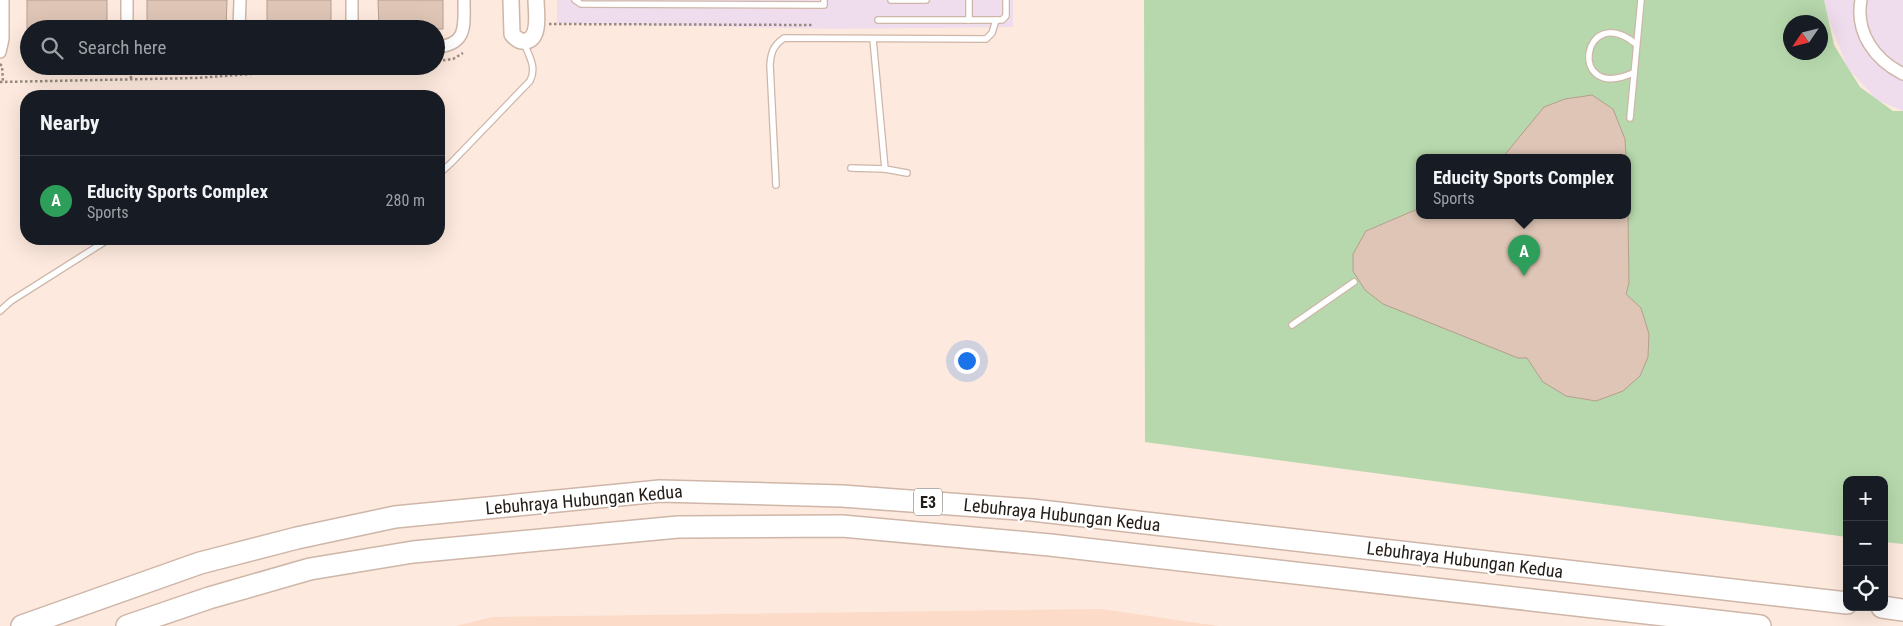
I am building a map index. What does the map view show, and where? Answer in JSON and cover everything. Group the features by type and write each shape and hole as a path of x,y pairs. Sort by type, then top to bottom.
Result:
{"highway":[{"name":"Lebuhraya Hubungan Kedua","path":"22,626 200,563 297,538 395,517 660,491 842,496 1032,510 1843,603"},
{"name":"Lebuhraya Hubungan Kedua","path":"127,626 209,598 310,569 413,552 678,527 842,526 1050,545 1760,626"},
{"path":"1888,608 1903,610"}],"street":[{"path":"0,52 3,39 3,0"},
{"path":"127,0 127,20"},
{"path":"239,20 240,0"},
{"path":"352,0 352,20"},
{"path":"445,45 458,40 462,33 464,0"},
{"path":"511,0 512,34 523,41 530,39 536,31 536,0"},
{"path":"1858,3 1863,31 1873,51 1888,67 1903,74"}],"lane":[{"path":"575,0 581,4 649,2 824,3"},
{"path":"891,0 926,0"},
{"path":"969,0 969,20"},
{"path":"878,20 1002,20 1006,16 1006,0"},
{"path":"1630,118 1641,0"},
{"path":"776,185 770,65 771,54 775,44 784,38 986,39 992,33 996,20"},
{"path":"1634,73 1616,79 1604,78 1594,71 1590,65 1588,52 1594,41 1605,34 1620,34 1636,44"},
{"path":"873,39 885,169"},
{"path":"445,168 530,81 533,75 533,64 523,41"},
{"path":"851,168 907,172"},
{"path":"0,311 11,301 100,245"},
{"path":"1292,325 1354,282"}],"path":[{"path":"548,23 814,25"},
{"path":"0,64 2,66 2,82 196,78 236,75"},
{"path":"131,75 131,79"}],"shaded area":[{"path":"557,0 1013,0 1013,27 834,29 557,23"},
{"path":"1824,0 1903,0 1903,111 1877,100 1847,67 1827,14"},
{"path":"1101,609 1218,626 456,626 492,617"}],"green space":[{"path":"1144,0 1824,0 1827,15 1783,15 1783,60 1828,60 1828,18 1834,45 1860,87 1893,111 1903,111 1903,544 1888,542 1888,476 1843,476 1843,536 1145,442"}],"building":[{"path":"27,0 107,0 107,20 27,20"},
{"path":"147,0 227,0 226,20 147,20"},
{"path":"267,0 331,0 331,20 267,20"},
{"path":"378,0 443,0 443,20 379,20"},
{"path":"1592,95 1613,109 1625,139 1626,154 1505,154 1544,107 1565,99"},
{"path":"1416,210 1416,219 1628,219 1629,283 1626,294 1641,308 1649,334 1648,357 1640,376 1623,391 1596,401 1566,396 1543,382 1527,358 1518,358 1383,304 1365,290 1353,271 1353,254 1366,231"}],"place":[{"name":"Educity Sports Complex","path":"1524,276"}]}
